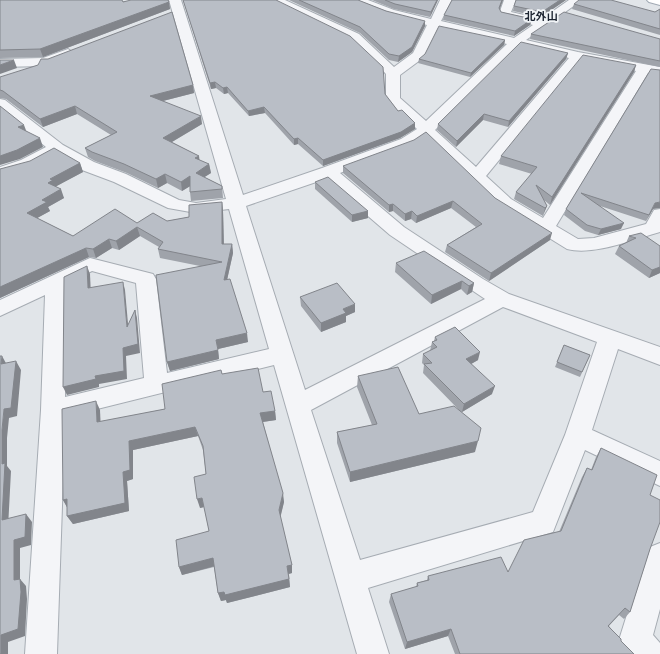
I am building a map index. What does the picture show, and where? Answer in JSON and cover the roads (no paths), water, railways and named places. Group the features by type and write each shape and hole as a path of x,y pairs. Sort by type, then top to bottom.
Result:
{"main road":[{"path":"653,0 660,2"}],"street":[{"path":"276,0 355,37 382,61 393,74 393,99 505,203 574,244 594,244 654,228 660,214"},
{"path":"358,0 390,13 578,56 660,71"},
{"path":"393,74 418,55 445,0"},
{"path":"510,0 505,14 544,23"},
{"path":"0,103 57,148 88,166 120,178 174,204 196,208 237,203 328,172 408,142 426,130 516,42 544,23 568,3 576,15"},
{"path":"174,9 237,203 373,654"},
{"path":"13,76 82,48"},
{"path":"476,177 578,56"},
{"path":"0,63 45,62"},
{"path":"546,227 644,69"},
{"path":"0,172 27,164 57,148"},
{"path":"328,172 397,231 476,284 502,299 660,356"},
{"path":"0,309 90,264 146,279 157,385"},
{"path":"41,654 53,410 56,281"},
{"path":"298,405 502,299"},
{"path":"350,578 543,523 578,435 610,338"},
{"path":"53,410 283,354"},
{"path":"578,435 660,474"},
{"path":"648,654 635,640 660,557"}],"district":[{"name":"北外山","path":"541,16"}]}
